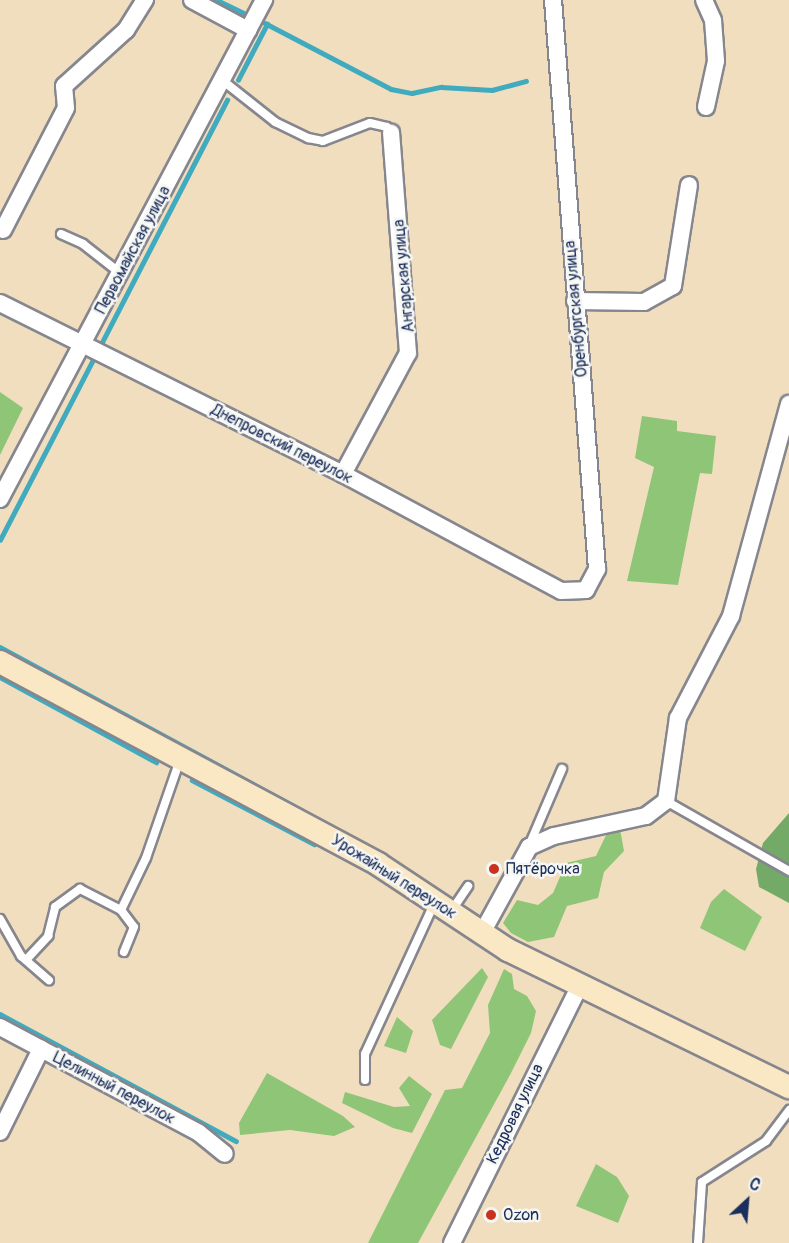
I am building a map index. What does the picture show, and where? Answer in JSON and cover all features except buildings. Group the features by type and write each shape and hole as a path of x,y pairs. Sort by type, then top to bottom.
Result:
{"street":[{"path":"3,231 66,108 64,86 126,30 145,0"},
{"path":"192,0 248,30"},
{"name":"Первомайская улица","path":"0,499 264,0"},
{"name":"Оренбургская улица","path":"553,0 597,568 586,590 561,591"},
{"path":"704,0 713,20 716,61 706,107"},
{"name":"Ангарская улица","path":"343,474 408,353 392,133"},
{"path":"575,300 644,302 673,286 689,185"},
{"name":"Днепровский переулок","path":"0,303 343,474 561,591"},
{"path":"482,933 529,847 554,836 646,816 666,801 678,718 731,616 789,404"},
{"name":"Урожайный переулок","path":"0,662 378,864 508,950 789,1087"},
{"name":"Кедровая улица","path":"452,1243 580,985"},
{"name":"Целинный переулок","path":"0,1027 199,1133 225,1154"},
{"path":"0,1132 41,1049"}],"lane":[{"path":"222,80 275,122 308,138 323,141 370,123 387,127 392,133"},
{"path":"61,234 82,244 121,273"},
{"path":"121,910 146,858 180,760"},
{"path":"529,847 562,769"},
{"path":"666,801 789,871"},
{"path":"365,1080 364,1054 443,907 468,885"},
{"path":"26,960 48,936 55,907 67,895 80,889 121,910 134,927 124,952"},
{"path":"0,918 10,942 48,980"},
{"path":"698,1243 702,1182 766,1141 789,1110"}],"green space":[{"path":"0,392 23,408 0,455"},
{"path":"642,416 677,421 677,431 716,436 712,474 700,473 678,585 627,581 654,467 635,458"},
{"path":"789,813 789,903 759,887 756,869 763,843"},
{"path":"609,829 620,829 624,851 604,872 598,898 567,906 554,937 528,942 511,933 503,923 517,900 538,905 553,893 566,863 596,856"},
{"path":"724,889 762,917 745,951 700,928 711,902"},
{"path":"482,968 488,977 451,1049 440,1045 432,1020"},
{"path":"504,969 512,974 514,989 527,996 536,1011 531,1033 418,1243 368,1243 445,1090 462,1088 490,1033 488,1005"},
{"path":"397,1017 413,1031 406,1053 384,1046"},
{"path":"267,1073 343,1116 355,1127 334,1136 290,1130 240,1135 239,1123"},
{"path":"409,1076 432,1094 412,1133 393,1128 342,1103 345,1092 394,1107 410,1106 399,1088"},
{"path":"596,1164 617,1177 629,1196 618,1223 576,1206"}],"waterway":[{"path":"217,0 244,13"},
{"path":"265,23 391,89 412,93 441,87 492,90 526,81"},
{"path":"238,80 267,24"},
{"path":"99,348 227,100"},
{"path":"0,540 95,356"},
{"path":"0,647 302,810"},
{"path":"0,677 156,762"},
{"path":"192,780 314,844"},
{"path":"0,1014 236,1141"}],"place":[{"name":"Пятёрочка","path":"494,869"},
{"name":"Ozon","path":"491,1215"}]}
